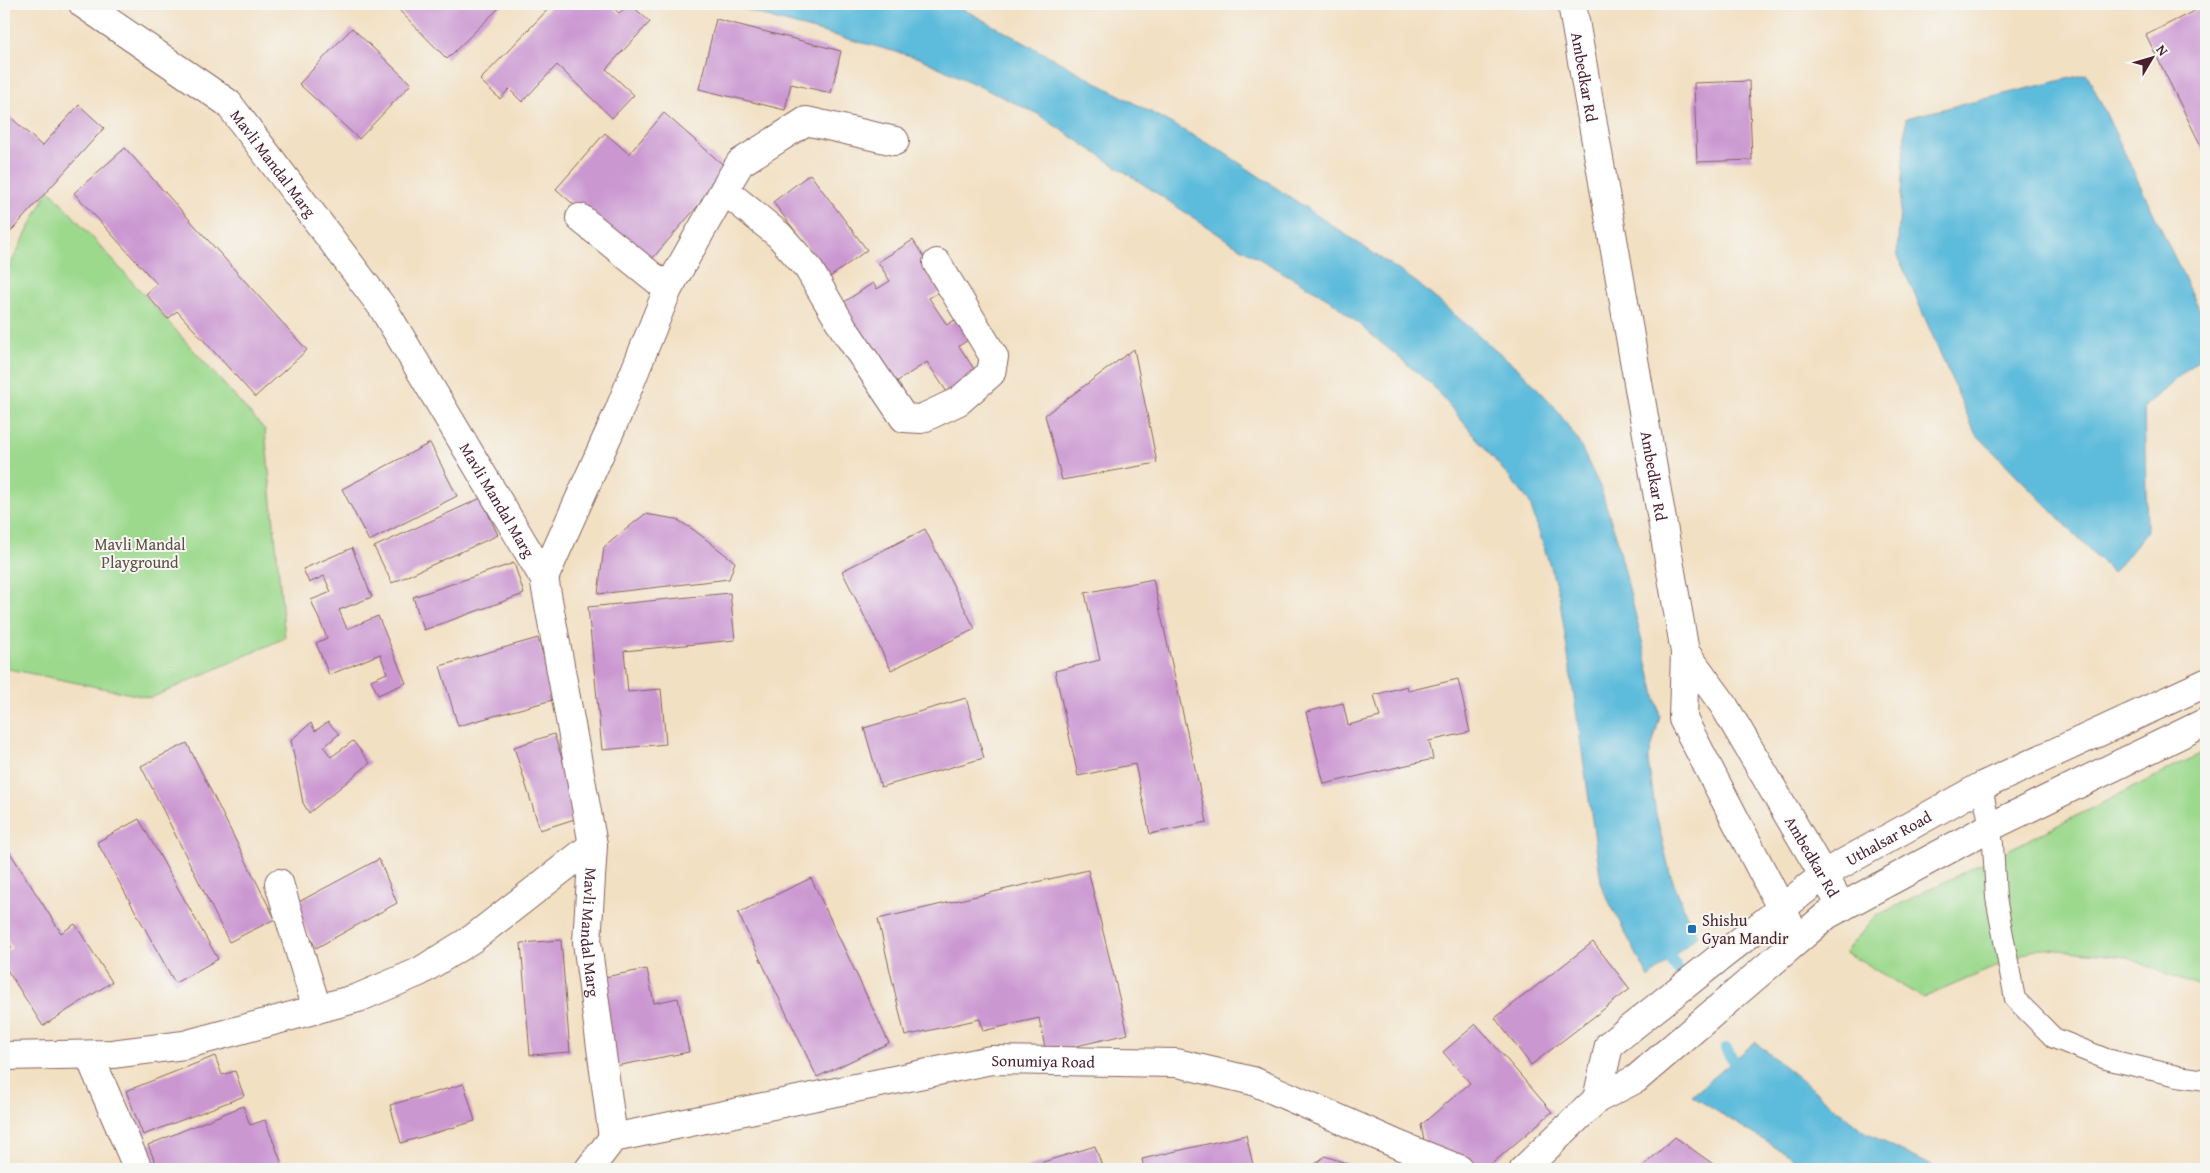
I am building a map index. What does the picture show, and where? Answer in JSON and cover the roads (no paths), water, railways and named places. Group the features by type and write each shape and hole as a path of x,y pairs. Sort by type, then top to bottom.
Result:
{"street":[{"name":"Mavli Mandal Marg","path":"83,4 228,103 383,308 544,578 593,845 588,942 613,1138"},
{"name":"Ambedkar Rd","path":"1572,4 1685,652 1723,704 1842,907"},
{"path":"544,578 618,413 668,289 740,164 806,121 895,141"},
{"path":"724,190 779,235 808,268 844,329 904,418 921,419 959,401 991,374 994,357 937,264"},
{"path":"580,218 668,289"},
{"path":"1685,652 1683,719 1798,940"},
{"name":"Uthalsar Road","path":"1597,1099 1609,1045 1824,875 1982,786 2206,683"},
{"path":"1524,1169 1597,1099 1636,1080 1827,915 1990,827 2206,722"},
{"path":"4,1056 112,1054 184,1045 358,998 419,972 472,939 593,845"},
{"path":"279,883 316,1009"},
{"path":"89,1055 138,1169"},
{"name":"Sonumiya Road","path":"613,1138 991,1060 1177,1063 1253,1080 1401,1146 1459,1169"},
{"path":"589,1169 613,1138"}],"lane":[{"path":"1982,786 1993,844 1996,898 2015,1000 2054,1038 2106,1059 2178,1076 2206,1080"}],"water":[{"path":"730,4 954,4 1223,152 1416,282 1522,372 1554,406 1577,439 1600,487 1617,539 1660,716 1648,761 1656,814 1670,873 1686,914 1698,935 1649,978 1602,888 1559,594 1529,501 1433,386 1329,299 1227,240 1036,113 919,58 777,20"},
{"path":"2087,74 2206,323 2206,353 2144,407 2147,531 2113,573 1975,433 1897,254 1906,118"},
{"path":"1755,1042 1866,1133 1938,1169 1811,1169 1692,1096"}],"waterway":[{"path":"1663,946 1681,975"},
{"path":"1726,1049 1742,1074"}],"place":[{"name":"Shishu Gyan Mandir","path":"1692,929"}],"park label":[{"name":"Mavli Mandal Playground","path":"140,553"}]}
